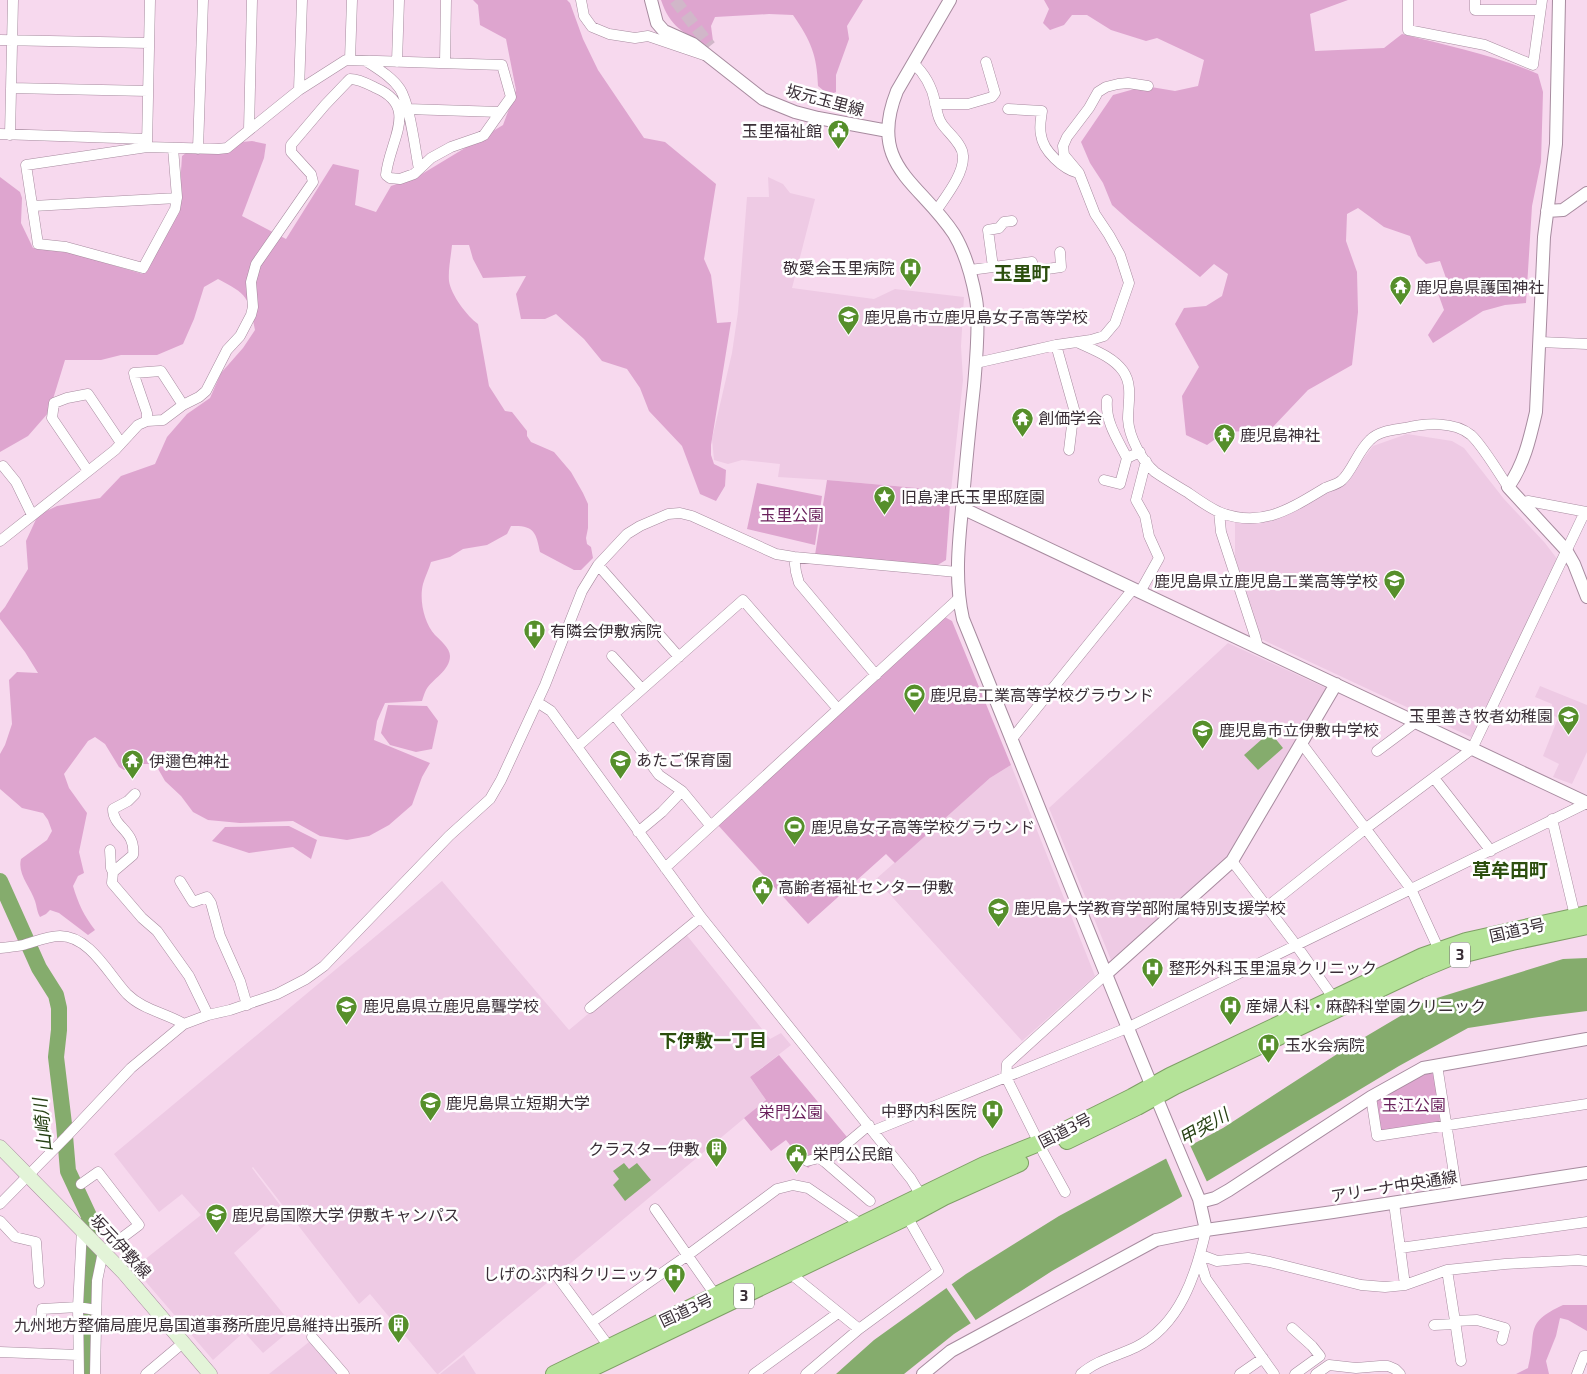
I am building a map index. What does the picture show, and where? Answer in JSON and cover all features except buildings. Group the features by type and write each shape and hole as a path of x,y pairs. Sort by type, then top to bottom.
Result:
{"highway":[{"name":"国道3号","path":"554,1374 613,1352 790,1274 924,1201 1041,1148 1154,1091 1175,1086 1439,950 1466,941 1583,919"},
{"name":"国道3号","path":"1337,1003 1449,958 1512,942 1583,919"},
{"name":"国道3号","path":"580,1374 613,1352 716,1296 862,1225 904,1212"}],"main road":[{"name":"坂元伊敷線","path":"0,1148 123,1272 210,1374"}],"street":[{"path":"0,541 88,471 121,443 138,425 147,421 163,420 183,405 200,397 211,385 227,350 240,336 253,311 251,287 252,274 256,264 313,182 312,174 291,152 292,145 325,105 350,79 356,79 386,92 395,100 400,126 391,150 386,175 390,178 400,179 414,174 431,158 451,147 484,135 511,97 502,65 346,60 300,90 226,148 173,148 147,143 5,134 11,88 13,0"},
{"path":"147,143 150,0"},
{"path":"198,149 203,0"},
{"path":"249,130 252,0"},
{"path":"300,90 302,0"},
{"path":"350,60 352,0"},
{"path":"397,62 399,0"},
{"path":"445,63 446,0"},
{"path":"581,0 584,16 592,27 609,34 635,38 648,36 710,51"},
{"name":"坂元玉里線","path":"651,0 660,27 664,31 710,51 734,75 763,98 795,112 888,131"},
{"path":"950,0 897,91 892,105 888,131 893,155 903,175 936,210 955,236 970,270 976,301 976,363 958,536 958,599 963,619 1011,740 1127,1028 1200,1201 1206,1230 1200,1258 1175,1314 1158,1333 1133,1348 1097,1363 1080,1374"},
{"path":"1408,0 1408,30 1485,45 1533,64 1541,5 1475,10 1475,0"},
{"path":"1508,487 1517,475 1534,420 1547,211 1556,144 1560,0"},
{"path":"0,40 149,43"},
{"path":"365,60 395,83 403,95 419,169"},
{"path":"936,104 968,104 992,97 995,93 986,62"},
{"path":"913,63 924,72 936,104 935,110 941,123 961,148 963,155 955,184 936,210"},
{"path":"976,363 1056,345 1079,343 1104,336 1115,323 1129,283 1120,255 1095,214 1079,173 1064,155 1063,146 1067,137 1089,108 1098,92 1106,87 1123,84 1148,86"},
{"path":"11,88 148,91"},
{"path":"407,109 500,112"},
{"path":"1008,109 1042,111 1041,137 1048,150 1070,171 1079,173"},
{"path":"147,143 26,165 38,244 66,247 143,268 175,209 177,198 173,148"},
{"path":"1547,211 1563,210 1587,193"},
{"path":"32,206 177,198"},
{"path":"993,267 988,230 999,228 1004,222 1012,221"},
{"path":"970,270 1032,262 1033,271 1061,268 1060,252"},
{"path":"1540,342 1587,344"},
{"path":"1079,343 1111,359 1124,373 1128,384 1130,432 1143,457 1155,471 1220,512 1254,520 1308,500 1326,488 1342,481 1364,446 1371,438 1381,433 1426,425 1457,428 1471,435 1508,487 1566,550 1587,596"},
{"path":"1056,345 1074,409 1069,450"},
{"path":"147,421 147,413 134,373 161,371 183,405"},
{"path":"88,471 52,418 54,403 67,398 88,394 121,443"},
{"path":"1104,480 1120,484 1127,458 1111,428 1106,408 1107,400"},
{"path":"1127,458 1143,457"},
{"path":"1011,740 1137,590 1159,558 1149,536 1145,516 1136,500 1143,457"},
{"path":"3,466 16,482 32,515"},
{"path":"1268,906 1365,829 1472,749 1566,550 1587,512 1528,501 1522,503"},
{"path":"962,508 1587,803"},
{"path":"1220,512 1221,532 1258,647"},
{"path":"0,1204 131,1068 184,1024 208,1015 247,1005 283,991 306,979 324,966 449,836 490,798 501,780 537,702 582,591 598,565 627,534 656,518 680,513 692,516 776,554 957,572"},
{"path":"794,557 799,583 876,675"},
{"path":"598,565 679,657"},
{"path":"665,868 958,599"},
{"path":"576,747 743,600 838,708"},
{"path":"612,656 642,689"},
{"path":"1065,1192 1006,1077 1007,1064 1232,861 1336,684"},
{"path":"537,702 551,711 700,917 916,1184 924,1201"},
{"path":"614,714 659,775 682,791 710,825"},
{"path":"1377,751 1416,722"},
{"path":"1302,744 1411,889 1439,950"},
{"path":"1434,778 1491,851"},
{"path":"638,832 662,812 682,791"},
{"path":"113,872 133,855 134,846 130,836 113,816 113,808 128,801 135,794"},
{"path":"826,1162 871,1128 1006,1077 1127,1028 1587,803"},
{"path":"1552,819 1583,919"},
{"path":"110,850 113,872 112,883 142,918 157,931 189,976 208,1015"},
{"path":"1232,861 1268,906 1337,1003"},
{"path":"180,881 193,902 207,897 211,903 220,936 240,981 247,1005"},
{"path":"590,1008 700,917"},
{"path":"0,948 20,946 60,936 74,940 88,948 101,960 128,994 143,1005 184,1024"},
{"path":"1200,1201 1214,1198 1229,1190 1371,1097 1423,1068 1437,1064 1587,1039"},
{"path":"1437,1064 1457,1193"},
{"path":"1371,1097 1377,1136 1587,1104"},
{"path":"807,1161 819,1158 826,1162 870,1201"},
{"path":"80,1184 98,1172 139,1225 101,1250 96,1310 95,1374"},
{"name":"アリーナ中央通線","path":"924,1374 951,1351 982,1336 1109,1264 1156,1240 1206,1230 1587,1173"},
{"path":"592,1322 688,1255 777,1189 793,1185 808,1188 862,1225"},
{"path":"1394,1203 1405,1285"},
{"path":"655,1209 716,1296"},
{"path":"806,1374 859,1329 938,1271 904,1212"},
{"path":"0,1221 15,1236 36,1242 39,1284"},
{"path":"1400,1248 1587,1222"},
{"path":"79,1374 78,1307 82,1230"},
{"path":"1200,1258 1218,1261 1248,1258 1361,1285 1385,1287 1405,1285 1447,1270 1504,1264 1587,1261"},
{"path":"1200,1258 1206,1279 1274,1374"},
{"path":"1447,1270 1461,1362"},
{"path":"790,1274 859,1329"},
{"path":"557,1276 613,1352"},
{"path":"40,1318 42,1310 78,1307 96,1310"},
{"path":"754,1374 838,1313"},
{"path":"1434,1325 1477,1320 1505,1328 1502,1340"},
{"path":"1292,1328 1320,1356 1295,1374"},
{"path":"312,1337 344,1374"},
{"path":"146,1374 184,1342"},
{"path":"0,1352 78,1355"},
{"path":"1577,1374 1584,1356 1587,1356"},
{"path":"1240,1374 1263,1358"},
{"path":"1316,1374 1329,1365 1356,1368 1388,1366 1400,1374"}],"shaded area":[{"name":"鹿児島市立鹿児島女子高等学校","path":"768,177 783,184 790,193 815,199 792,288 874,299 895,289 964,297 961,346 963,380 951,491 778,477 780,464 742,460 728,464 714,460 712,439 732,353 738,312 747,197 769,197"},
{"name":"鹿児島県立鹿児島工業高等学校","path":"1407,434 1452,441 1464,448 1504,499 1545,543 1558,560 1473,738 1261,639 1235,557 1235,521 1259,524 1345,483 1373,446"},
{"name":"鹿児島市立伊敷中学校","path":"1228,643 1328,689 1231,852 1221,864 1111,960 1049,808"},
{"name":"玉里善き牧者幼稚園","path":"1540,686 1587,705 1587,752 1572,784 1553,777 1559,764 1543,756 1558,718 1551,714 1552,704 1535,697"},
{"path":"1270,732 1283,748 1258,770 1244,755"},
{"name":"鹿児島大学教育学部附属特別支援学校","path":"1011,765 1095,976 1022,1041 876,879 990,778"},
{"path":"442,881 569,1030 685,933 770,1039 781,1033 791,1045 750,1077 766,1100 438,1374 370,1294 359,1304 253,1167 283,1209 234,1253 294,1327 263,1353 244,1332 213,1360 134,1268 201,1215 182,1194 159,1212 114,1154"},
{"path":"1587,958 1587,1011 1468,1028 1399,1066 1171,1203 1052,1271 954,1334 904,1374 836,1374 874,1340 966,1274 1059,1216 1223,1128 1348,1047 1424,1002 1563,959"},
{"path":"624,1163 629,1169 637,1163 651,1180 625,1201 613,1185 619,1179 613,1171"},
{"path":"309,1342 339,1374 269,1374"},
{"path":"464,1355 476,1374 440,1374"}],"green space":[{"path":"473,0 567,0 570,3 583,39 598,70 644,138 665,142 716,184 704,259 711,275 717,323 731,322 711,445 711,455 714,464 726,470 725,486 716,501 700,494 682,446 649,411 640,388 627,369 602,361 584,339 556,314 545,319 521,319 516,294 526,276 483,278 473,259 469,245 452,245 449,272 450,287 460,305 478,324 489,386 505,411 512,412 527,431 527,436 531,442 554,452 571,472 588,504 586,538 587,544 591,547 593,558 581,570 574,570 540,552 533,531 525,527 511,526 507,534 487,545 463,549 450,557 431,562 422,590 423,611 431,630 448,650 449,661 444,670 426,690 422,701 385,703 377,721 374,740 430,763 422,777 412,805 389,825 369,836 347,840 320,836 293,821 240,823 208,820 193,812 181,796 165,781 157,767 149,764 140,764 124,770 119,767 105,744 95,737 88,741 64,774 69,788 87,813 79,852 84,873 78,876 73,886 82,909 95,930 88,935 59,913 50,910 40,917 20,865 21,859 47,840 52,831 43,813 22,808 0,789 0,754 12,724 9,680 17,672 38,673 0,619 0,613 28,569 26,541 38,515 57,506 100,498 121,476 155,464 167,437 187,414 210,398 221,373 243,348 255,330 251,310 245,298 241,293 218,279 204,287 194,319 183,344 157,355 121,355 101,360 65,360 49,412 28,436 0,452 0,177 20,192 22,198 21,223 33,248 71,253 143,274 166,231 180,186 182,156 194,147 252,141 266,144 264,158 242,216 286,239 333,164 359,170 355,205 376,212 391,186 417,177 503,125 516,90 506,39 480,25 478,5"},
{"path":"661,0 863,0 847,26 849,39 836,75 836,92 829,95 818,86 812,49 793,15 769,14 715,17 711,26 713,41 707,46 685,33 673,23"},
{"path":"1044,0 1348,0 1310,14 1315,51 1384,48 1402,34 1488,56 1538,74 1543,92 1541,162 1532,206 1526,303 1505,305 1483,311 1433,343 1428,335 1444,310 1435,285 1446,278 1440,261 1426,264 1418,256 1410,236 1384,227 1358,208 1347,214 1346,241 1357,272 1358,312 1352,365 1308,390 1270,430 1225,432 1207,445 1186,435 1182,396 1199,367 1175,324 1184,308 1206,306 1222,296 1228,274 1214,264 1200,277 1112,205 1103,183 1090,163 1081,142 1113,95 1145,86 1175,91 1198,86 1204,60 1157,38 1146,41 1111,30 1087,15 1072,15 1064,25 1050,30 1043,23 1049,9"},
{"name":"旧島津氏玉里邸庭園","path":"827,480 951,491 946,560 936,566 815,555"},
{"name":"玉里公園","path":"757,483 822,496 815,545 747,529"},
{"name":"鹿児島工業高等学校グラウンド","path":"943,616 952,621 1011,765 990,778 895,863 886,854 808,924 717,824"},
{"path":"388,705 427,706 438,721 432,749 416,752 390,745 381,733"},
{"path":"289,826 317,840 311,859 293,847 249,853 212,841 225,827"},
{"name":"栄門公園","path":"779,1055 847,1137 808,1168 786,1140 771,1151 744,1118 766,1100 750,1077"},
{"name":"玉江公園","path":"1429,1073 1434,1074 1440,1120 1438,1124 1383,1133 1378,1130 1375,1102 1414,1079"},
{"path":"1563,1305 1587,1305 1587,1331 1568,1320 1560,1318 1556,1336 1546,1361 1549,1374 1516,1374 1528,1368 1534,1330 1537,1324 1550,1312"}],"pier":[{"path":"1189,1143 1208,1184 1183,1198 1165,1156"},
{"path":"950,1282 977,1322 972,1325 945,1286"}],"waterway":[{"name":"山崎川","path":"0,881 39,968 56,995 59,1008 56,1057 68,1171 89,1216 88,1374"}],"tunnel":[{"path":"675,0 710,46"}],"place":[{"name":"玉里福祉館","path":"838,150"},
{"name":"敬愛会玉里病院","path":"911,287"},
{"name":"鹿児島県護国神社","path":"1400,306"},
{"name":"鹿児島市立鹿児島女子高等学校","path":"848,336"},
{"name":"創価学会","path":"1022,437"},
{"name":"鹿児島神社","path":"1224,454"},
{"name":"旧島津氏玉里邸庭園","path":"885,516"},
{"name":"鹿児島県立鹿児島工業高等学校","path":"1394,600"},
{"name":"有隣会伊敷病院","path":"534,650"},
{"name":"鹿児島工業高等学校グラウンド","path":"914,714"},
{"name":"玉里善き牧者幼稚園","path":"1569,735"},
{"name":"鹿児島市立伊敷中学校","path":"1203,749"},
{"name":"あたご保育園","path":"620,779"},
{"name":"伊邇色神社","path":"133,780"},
{"name":"鹿児島女子高等学校グラウンド","path":"795,846"},
{"name":"高齢者福祉センター伊敷","path":"762,906"},
{"name":"鹿児島大学教育学部附属特別支援学校","path":"998,927"},
{"name":"整形外科玉里温泉クリニック","path":"1153,987"},
{"name":"鹿児島県立鹿児島聾学校","path":"347,1025"},
{"name":"産婦人科・麻酔科堂園クリニック","path":"1230,1025"},
{"name":"玉水会病院","path":"1269,1064"},
{"name":"鹿児島県立短期大学","path":"430,1122"},
{"name":"中野内科医院","path":"993,1130"},
{"name":"クラスター伊敷","path":"716,1168"},
{"name":"栄門公民館","path":"797,1173"},
{"name":"鹿児島国際大学 伊敷キャンパス","path":"216,1234"},
{"name":"しげのぶ内科クリニック","path":"675,1293"},
{"name":"九州地方整備局鹿児島国道事務所鹿児島維持出張所","path":"398,1344"}],"district":[{"name":"玉里町","path":"1022,273"},
{"name":"草牟田町","path":"1510,870"},
{"name":"下伊敷一丁目","path":"713,1041"}],"water label":[{"name":"甲突川","path":"1204,1127"}]}
